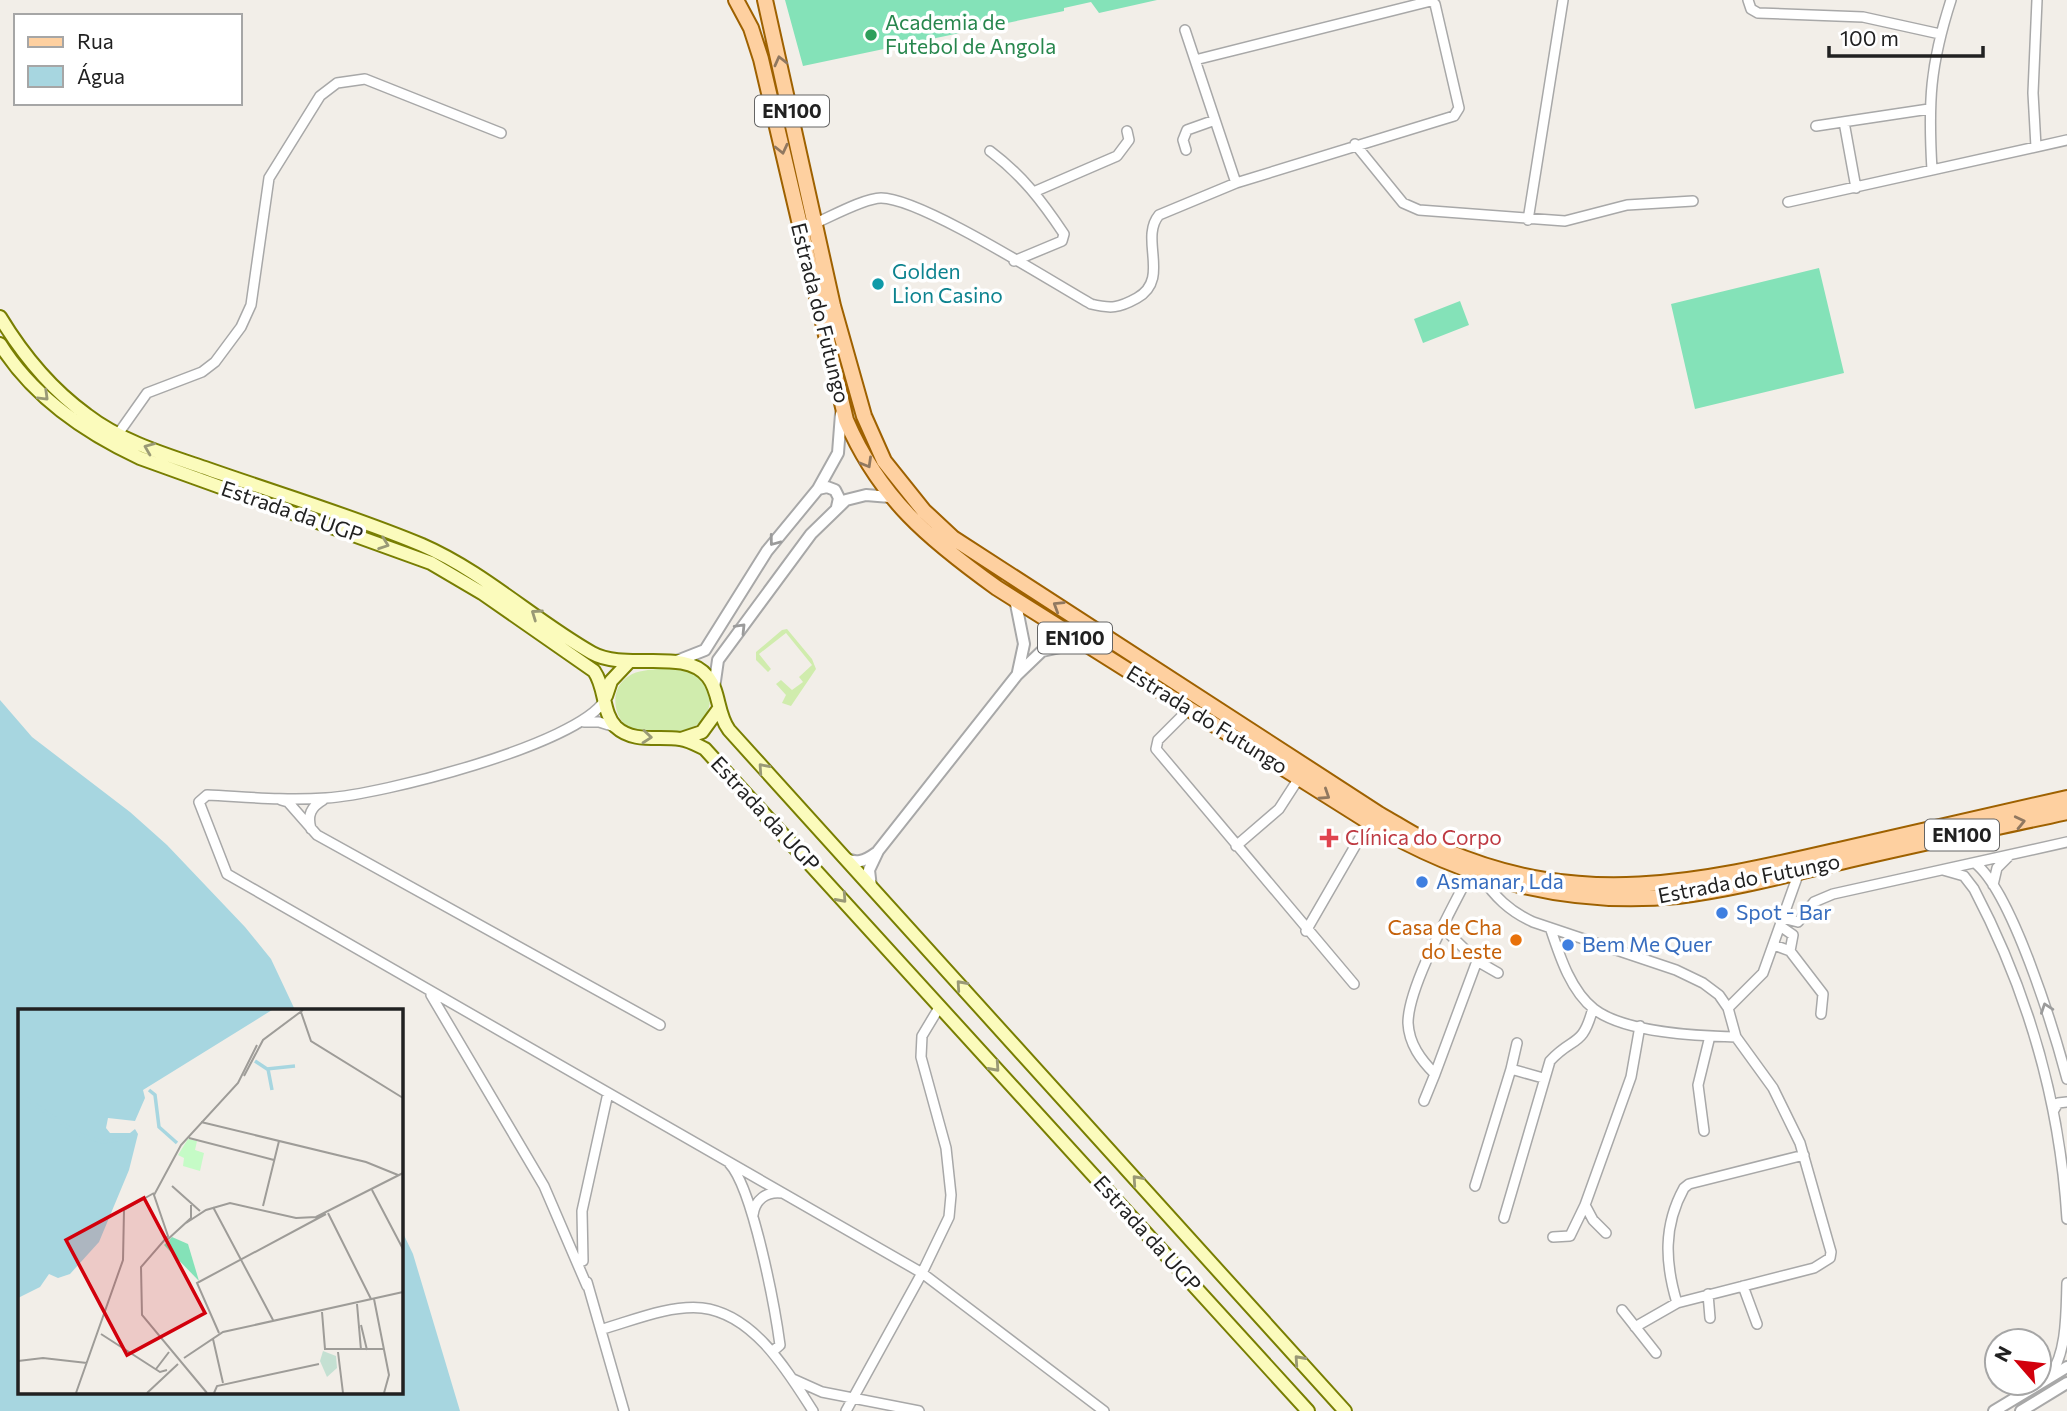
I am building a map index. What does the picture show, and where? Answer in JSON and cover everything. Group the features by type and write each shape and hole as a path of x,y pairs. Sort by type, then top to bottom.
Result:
{"main road":[{"name":"Estrada do Futungo","path":"736,0 751,28 761,59 837,390 858,448 890,497 944,550 1015,599 1401,842 1475,874 1546,892 1619,898 1679,895 1799,872 2067,812"},
{"name":"Estrada do Futungo","path":"765,0 839,331 864,416 884,461 924,511 953,538 1002,573 1379,814 1443,849 1507,871 1547,880 1598,886 1646,886 1728,876 2067,797"},
{"name":"Estrada da UGP","path":"0,317 44,377 89,417 118,434 181,460 425,547 468,569 593,653 628,663"},
{"name":"Estrada da UGP","path":"0,344 36,388 58,409 96,436 139,458 431,563 482,593 587,665 600,679 610,718 616,727 638,738 680,739 705,749 1308,1411"},
{"path":"605,699 611,681 628,663 677,661 699,668 714,688 718,710 729,730 1345,1411"},
{"path":"680,739 702,732 718,710"}],"street":[{"path":"1528,220 1563,0"},
{"path":"1748,0 1751,9 1758,13 1863,17 1940,34"},
{"path":"1932,170 1929,109 1940,34 1951,0"},
{"path":"2036,147 2033,93 2038,0"},
{"path":"816,223 877,197 890,199 954,227 1091,304 1112,309 1145,294 1152,284 1154,254 1151,230 1159,215 1236,183 1458,113 1434,2 1195,60"},
{"path":"1185,30 1236,183"},
{"path":"118,434 148,393 202,373 215,362 241,327 251,305 269,178 320,96 337,83 365,79 501,133"},
{"path":"1816,126 1929,109"},
{"path":"1186,150 1183,140 1187,131 1216,120"},
{"path":"1844,122 1856,188"},
{"path":"1036,191 1117,156 1129,140 1127,131"},
{"path":"1788,202 2067,139"},
{"path":"1355,144 1403,203 1411,207 1528,220 1565,221 1626,205 1693,201"},
{"path":"990,151 1014,169 1036,191 1064,239 1014,261"},
{"path":"677,661 705,649 767,551 818,489 833,465 841,444 837,390"},
{"path":"818,489 827,487 835,490 839,498 837,507"},
{"path":"714,688 718,660 811,534 837,507 858,496 890,497"},
{"path":"1015,599 1024,644 1017,675"},
{"path":"871,887 869,870 878,851 1017,675 1042,651 1083,642"},
{"path":"605,699 582,722 543,740 450,771 365,794 325,798 202,797 201,807 227,874 922,1273 1104,1411"},
{"path":"1189,709 1158,740 1156,750 1306,931 1354,984"},
{"path":"582,722 599,722 616,727"},
{"path":"1236,846 1279,809 1299,778"},
{"path":"276,798 288,802 312,830 660,1024"},
{"path":"312,830 309,816 314,805 325,798"},
{"path":"1306,931 1369,822"},
{"path":"1781,922 1798,922 1814,902 1833,894 2067,842"},
{"path":"842,856 851,862 861,862 878,851"},
{"path":"1993,885 1997,868 2011,855"},
{"path":"1975,863 1985,871 1993,885 2039,987 2066,1076 2062,1082 2056,1084 2046,1077"},
{"path":"1974,890 1972,880 1975,863"},
{"path":"1943,870 1964,876 1974,890 2018,985 2054,1112 2067,1219"},
{"path":"1728,1008 1763,973 1799,872"},
{"path":"1435,1074 1413,1047 1408,1025 1410,1006 1441,927 1475,874 1496,898 1514,913 1551,930 1676,970 1703,983 1719,995 1728,1008 1736,1037 1773,1088 1804,1155 1831,1252 1830,1258 1814,1268 1677,1303 1635,1327"},
{"path":"1781,922 1793,935 1790,951"},
{"path":"1441,927 1477,961 1498,973"},
{"path":"1551,930 1566,970 1593,1008 1609,1018 1640,1026 1736,1037"},
{"path":"1774,945 1790,951 1823,993 1821,1014"},
{"path":"1424,1101 1477,961"},
{"path":"431,993 544,1186 603,1329 624,1411"},
{"path":"846,1411 922,1273 949,1217 951,1195 946,1149 921,1057 922,1036 940,1006"},
{"path":"1504,1217 1550,1061 1559,1051 1583,1037 1593,1008"},
{"path":"1553,1237 1570,1236 1585,1205 1631,1077 1640,1026"},
{"path":"1704,1131 1698,1085 1710,1036"},
{"path":"1475,1186 1517,1043"},
{"path":"1511,1069 1544,1078"},
{"path":"587,1286 581,1248 582,1211 608,1093"},
{"path":"2054,1112 2058,1103 2067,1102"},
{"path":"1677,1303 1669,1272 1667,1234 1684,1188 1689,1184 1804,1155"},
{"path":"724,1158 739,1180 774,1296 780,1345 772,1353"},
{"path":"752,1221 754,1207 762,1197 773,1192 787,1194"},
{"path":"1585,1205 1593,1220 1606,1233"},
{"path":"2053,1372 2063,1350 2067,1283"},
{"path":"1743,1286 1757,1324"},
{"path":"1708,1294 1710,1318"},
{"path":"603,1329 673,1310 702,1308 735,1321 772,1353 813,1411"},
{"path":"1622,1310 1656,1353"},
{"path":"792,1379 822,1392 919,1411"},
{"path":"2021,1411 2067,1383"},
{"path":"1994,1411 2017,1397"}],"green space":[{"name":"Academia de Futebol de Angola","path":"785,0 1157,0 1099,13 1091,2 1064,8 1064,11 803,66"},
{"path":"1819,268 1844,373 1695,409 1671,304"},
{"path":"1460,301 1469,325 1423,343 1414,319"},
{"path":"787,629 812,659 816,669 791,706 782,703 786,695 776,684 781,680 792,690 803,682 799,677 812,665 786,633 759,654 771,669 768,672 756,660 756,652 782,630"},
{"path":"660,669 692,671 707,685 710,703 702,720 694,727 673,732 647,733 636,731 622,721 615,697 622,682 636,673"}],"water":[{"path":"0,700 32,737 130,812 167,845 245,927 271,959 295,1009 18,1009 18,1394 402,1394 402,1231 413,1254 460,1411 0,1411"}],"place":[{"name":"Academia de Futebol de Angola","path":"871,35"},
{"name":"Golden Lion Casino","path":"878,284"},
{"name":"Clínica do Corpo","path":"1329,838"},
{"name":"Asmanar, Lda","path":"1422,882"},
{"name":"Spot - Bar","path":"1722,913"},
{"name":"Casa de Cha do Leste","path":"1516,940"},
{"name":"Bem Me Quer","path":"1568,945"}]}
